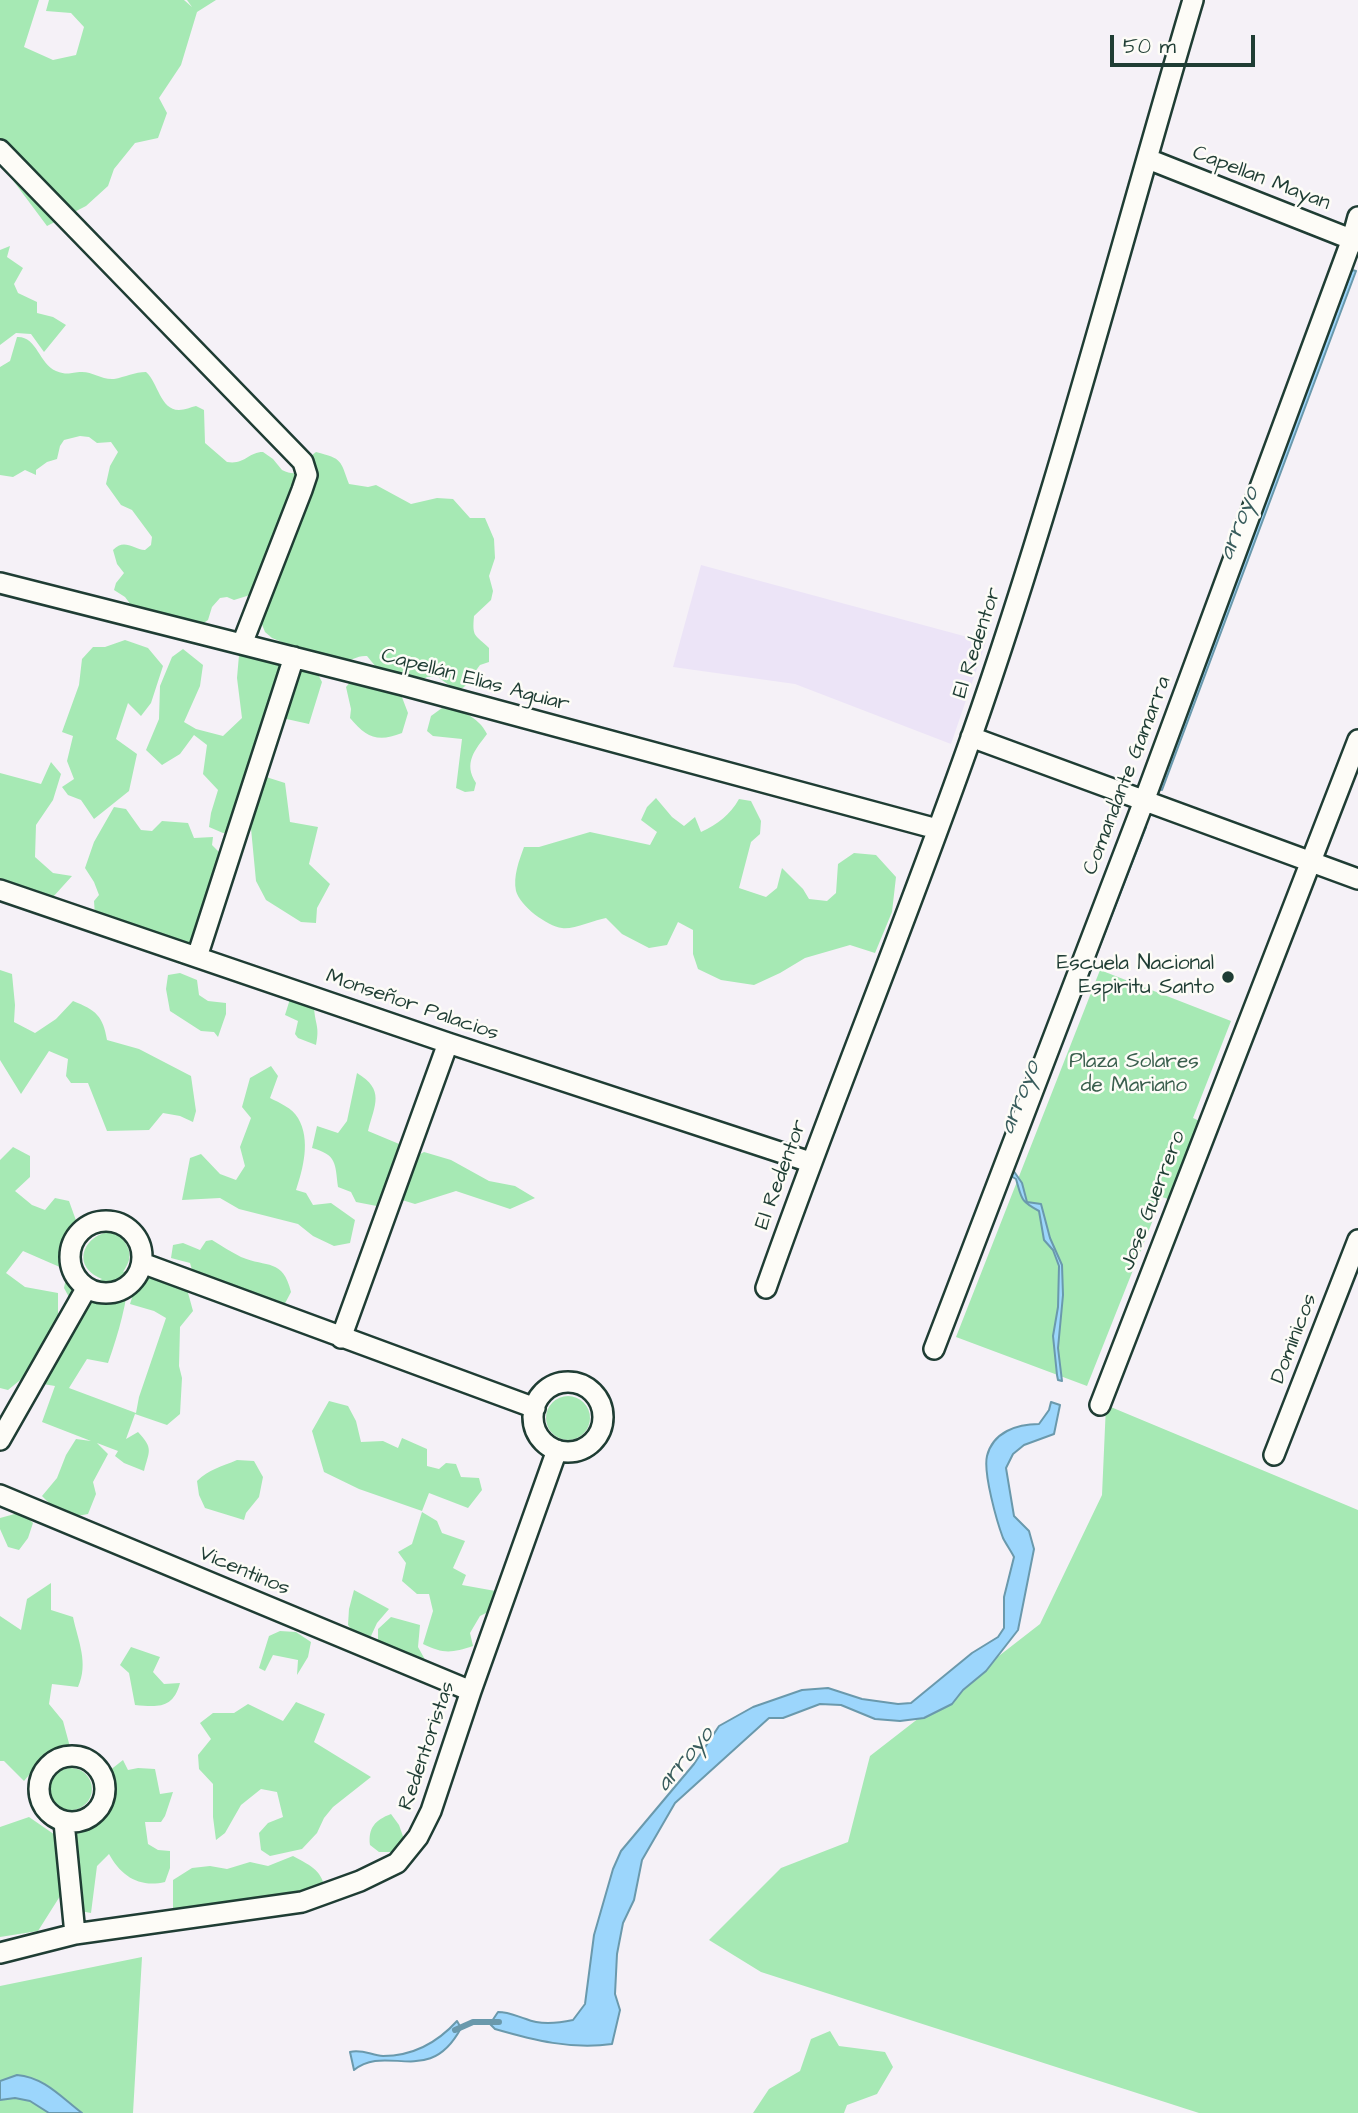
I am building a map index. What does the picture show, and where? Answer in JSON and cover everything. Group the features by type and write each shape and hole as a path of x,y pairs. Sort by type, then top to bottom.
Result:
{"street":[{"name":"El Redentor","path":"765,1287 971,737 1038,532 1193,0"},
{"path":"0,150 303,462 307,475 302,491 242,644"},
{"name":"Capellan Mayan","path":"1148,159 1355,240"},
{"name":"Comandante Gamarra","path":"934,1349 1355,240 1358,217"},
{"name":"Capellán Elias Aguiar","path":"0,583 294,657 937,828"},
{"path":"197,957 294,657"},
{"path":"971,737 1358,878"},
{"name":"Jose Guerrero","path":"1100,1405 1358,740"},
{"name":"Monseñor Palacios","path":"0,890 449,1043 810,1162"},
{"path":"341,1338 449,1043"},
{"path":"97,1221 110,1221 121,1224 138,1240 142,1263 138,1275 121,1291 97,1293 86,1289 71,1270 71,1245 77,1234 86,1226 97,1221"},
{"name":"Dominicos","path":"1274,1455 1358,1240"},
{"path":"142,1263 535,1408"},
{"path":"0,1440 86,1289"},
{"path":"565,1382 585,1386 600,1401 603,1421 595,1440 587,1447 577,1451 557,1450 547,1446 535,1429 535,1408 546,1390 565,1382"},
{"name":"Redentoristas","path":"0,1953 75,1934 302,1902 360,1881 397,1863 418,1838 431,1811 557,1450"},
{"name":"Vicentinos","path":"0,1495 471,1691"},
{"path":"65,1822 75,1934"}],"shaded area":[{"path":"701,565 986,642 951,744 795,684 673,667"}],"green space":[{"path":"0,0 39,0 24,47 53,60 76,55 84,27 71,13 46,11 49,0 184,0 192,7 187,0 216,0 197,12 181,65 159,98 167,113 158,138 135,143 114,169 108,186 86,206 47,226 0,163"},
{"path":"10,246 7,257 23,268 14,284 18,293 37,302 37,313 53,317 66,325 44,352 31,334 16,333 0,345 0,250"},
{"path":"17,337 34,345 50,367 67,374 86,372 114,379 146,372 163,401 173,409 196,406 204,410 205,443 227,462 238,462 263,452 282,470 295,473 299,472 316,452 336,459 349,484 368,487 376,485 411,504 437,498 453,499 470,518 485,518 494,539 495,558 489,576 493,591 491,600 474,616 474,628 476,635 489,648 489,662 480,665 467,684 459,689 437,676 427,677 419,682 376,667 367,656 339,661 316,651 305,650 322,682 309,724 282,718 239,831 223,833 209,827 218,790 203,774 207,745 194,735 180,754 162,765 146,750 159,719 160,686 172,657 183,649 203,665 200,686 184,722 196,729 223,736 242,718 237,678 239,655 263,647 299,649 272,638 265,632 250,595 234,600 220,598 212,607 208,620 202,624 153,611 134,609 125,597 114,590 124,573 117,564 113,550 125,544 145,550 151,545 152,537 132,510 121,505 106,484 110,466 118,452 111,442 97,443 89,437 80,436 64,440 57,459 36,470 36,475 25,470 13,477 0,475 0,367 10,361"},
{"path":"125,640 148,648 163,666 151,703 141,716 128,703 116,739 137,754 129,791 94,819 81,800 68,795 62,787 74,779 67,761 73,736 62,732 79,685 82,659 93,647 105,647"},
{"path":"358,673 400,692 408,713 402,733 379,738 361,730 350,718 351,709 346,687"},
{"path":"442,708 468,715 479,723 487,734 472,757 472,776 476,783 474,791 465,792 456,788 462,739 433,736 427,731 431,716"},
{"path":"51,762 61,774 53,800 36,825 35,857 53,873 72,876 53,897 0,878 0,773 41,784"},
{"path":"263,776 285,783 290,822 318,827 309,864 330,884 317,908 316,923 301,922 266,900 256,881 250,818"},
{"path":"656,798 672,817 684,826 695,817 701,832 723,818 739,799 751,801 761,821 760,834 751,842 739,888 766,897 777,888 782,868 809,899 827,901 836,893 838,864 854,853 876,855 896,877 892,912 875,953 850,945 805,958 754,985 721,980 698,969 693,954 693,930 678,922 667,945 649,948 622,934 606,918 562,928 542,919 523,903 516,891 515,880 524,847 539,847 590,832 650,845 657,832 641,820 647,807"},
{"path":"114,807 126,809 141,830 152,831 162,821 188,823 194,838 213,837 212,845 223,856 204,911 189,943 164,942 124,922 95,916 94,901 99,895 85,868 94,842"},
{"path":"0,970 12,974 14,1022 35,1033 56,1019 73,1001 101,1019 107,1040 139,1049 191,1076 196,1111 193,1122 163,1113 149,1130 107,1131 88,1083 71,1083 66,1076 68,1059 49,1051 21,1094 0,1060"},
{"name":"Plaza Solares de Mariano","path":"1100,970 1231,1021 1193,1118 1206,1124 1174,1201 1162,1197 1087,1386 956,1337"},
{"path":"180,973 197,980 199,995 208,1001 226,1003 226,1014 218,1037 214,1032 201,1031 170,1011 166,989 168,975"},
{"path":"290,999 314,1007 316,1045 298,1038 295,1034 298,1021 285,1015"},
{"path":"271,1066 278,1076 270,1098 295,1114 304,1136 303,1164 296,1190 306,1193 313,1205 331,1203 355,1220 350,1243 334,1246 313,1236 298,1224 239,1209 220,1198 182,1200 190,1158 201,1154 220,1174 236,1180 245,1166 240,1147 251,1118 242,1107 250,1078"},
{"path":"357,1073 372,1085 375,1092 375,1105 368,1131 404,1146 382,1207 356,1202 351,1192 338,1187 333,1161 326,1154 312,1148 317,1126 338,1133 347,1121"},
{"path":"13,1147 30,1156 30,1177 15,1191 32,1205 45,1210 55,1198 69,1201 78,1226 64,1254 62,1268 23,1251 6,1273 25,1287 58,1293 58,1322 75,1308 64,1288 67,1273 95,1282 102,1279 89,1270 84,1260 90,1241 109,1233 119,1236 127,1246 130,1256 123,1272 130,1270 125,1306 108,1363 87,1359 69,1388 136,1413 166,1318 154,1311 130,1304 135,1288 151,1267 187,1289 193,1311 180,1327 180,1414 167,1425 135,1414 126,1439 138,1432 146,1442 149,1454 144,1471 124,1463 115,1456 118,1451 97,1443 108,1454 93,1482 96,1494 88,1514 63,1512 42,1496 57,1478 76,1439 91,1441 42,1422 55,1386 43,1384 35,1363 30,1372 8,1390 0,1388 0,1160"},
{"path":"424,1152 451,1160 489,1181 515,1186 535,1198 510,1209 456,1191 415,1204 402,1200 401,1185 413,1158"},
{"path":"212,1240 241,1257 279,1269 288,1281 291,1292 282,1309 195,1280 190,1263 171,1258 173,1245 183,1243 200,1250 206,1241"},
{"path":"568,1396 583,1403 590,1418 583,1433 568,1440 553,1433 546,1418 553,1403"},
{"path":"329,1401 348,1406 356,1421 361,1442 383,1441 398,1448 402,1438 427,1449 427,1466 439,1469 446,1463 456,1464 461,1477 479,1478 482,1490 468,1508 429,1493 422,1511 359,1489 324,1472 312,1431"},
{"path":"1106,1405 1358,1510 1358,2113 1199,2113 761,1972 709,1940 781,1868 848,1842 870,1756 1040,1624 1102,1495"},
{"path":"237,1460 254,1461 263,1477 259,1497 246,1513 244,1520 205,1508 197,1481 211,1471"},
{"path":"22,1512 33,1523 28,1538 19,1550 8,1547 0,1529 0,1518"},
{"path":"422,1512 437,1521 442,1533 465,1541 453,1568 466,1575 462,1585 501,1592 494,1609 480,1616 470,1633 473,1646 448,1651 436,1650 423,1644 433,1611 429,1594 417,1594 402,1581 406,1563 398,1552 412,1544"},
{"path":"51,1583 51,1610 73,1617 82,1652 83,1669 78,1687 52,1684 49,1704 63,1721 70,1747 44,1757 24,1781 4,1761 0,1761 0,1616 21,1630 27,1599"},
{"path":"354,1590 389,1609 377,1623 371,1636 357,1636 348,1625"},
{"path":"391,1617 420,1625 418,1647 428,1665 378,1652 378,1629"},
{"path":"280,1631 296,1632 311,1642 308,1657 297,1675 298,1660 273,1655 265,1671 259,1668 269,1636"},
{"path":"131,1647 160,1657 153,1672 164,1684 180,1683 169,1702 158,1706 135,1705 129,1673 120,1665"},
{"path":"296,1702 325,1714 314,1742 371,1777 333,1807 317,1833 302,1849 270,1856 261,1850 259,1833 268,1823 283,1817 277,1792 261,1789 241,1805 225,1833 216,1840 213,1784 199,1769 198,1755 211,1739 200,1723 213,1713 234,1713 248,1704 283,1721"},
{"path":"123,1760 128,1770 155,1769 160,1794 173,1792 161,1822 145,1822 148,1844 158,1850 170,1851 170,1868 165,1882 139,1882 125,1874 109,1854 97,1866 91,1913 64,1908 66,1835 101,1818 112,1806 109,1771"},
{"path":"71,1768 86,1774 92,1789 86,1804 71,1810 56,1804 50,1789 56,1774"},
{"path":"391,1814 399,1825 405,1842 395,1852 379,1852 370,1845 372,1829 377,1822"},
{"path":"29,1817 58,1837 62,1893 38,1931 0,1937 0,1827"},
{"path":"293,1856 316,1870 326,1893 173,1915 173,1880 192,1868 210,1866 227,1869 250,1862 268,1866"},
{"path":"142,1957 133,2113 0,2113 0,1986"},
{"path":"830,2031 839,2046 885,2052 893,2067 877,2094 847,2105 844,2113 753,2113 769,2089 800,2071 811,2039"}],"water":[{"path":"1352,270 1356,271 1162,790 1156,789"},
{"path":"1143,826 1146,827 1013,1170 1022,1183 1027,1202 1041,1204 1050,1238 1062,1265 1063,1295 1058,1348 1062,1381 1058,1380 1053,1336 1058,1307 1059,1266 1053,1250 1044,1240 1039,1211 1025,1202 1016,1179 1009,1175"},
{"path":"1051,1402 1060,1405 1054,1434 1024,1445 1013,1454 1006,1468 1014,1516 1029,1531 1034,1549 1018,1630 986,1671 963,1690 952,1704 924,1718 900,1721 875,1719 841,1705 820,1704 783,1718 769,1718 675,1803 642,1860 634,1900 623,1923 617,1954 615,1994 620,2010 612,2044 567,2045 495,2029 490,2024 498,2012 531,2021 556,2023 573,2020 585,2004 594,1935 613,1869 621,1851 694,1764 719,1726 753,1707 802,1690 828,1688 862,1699 911,1703 972,1653 998,1637 1004,1628 1004,1597 1014,1557 1003,1538 994,1510 987,1474 987,1456 1000,1435 1014,1428 1039,1424"},
{"path":"457,2021 461,2028 449,2046 435,2056 422,2061 380,2060 354,2070 350,2052 383,2056 405,2054 433,2042"},
{"path":"17,2075 44,2084 82,2113 49,2113 30,2101 15,2098 0,2100 0,2081"}],"waterway":[{"name":"arroyo","path":"455,2030 473,2022 499,2022"}],"place":[{"name":"Escuela Nacional Espiritu Santo","path":"1228,977"}]}
